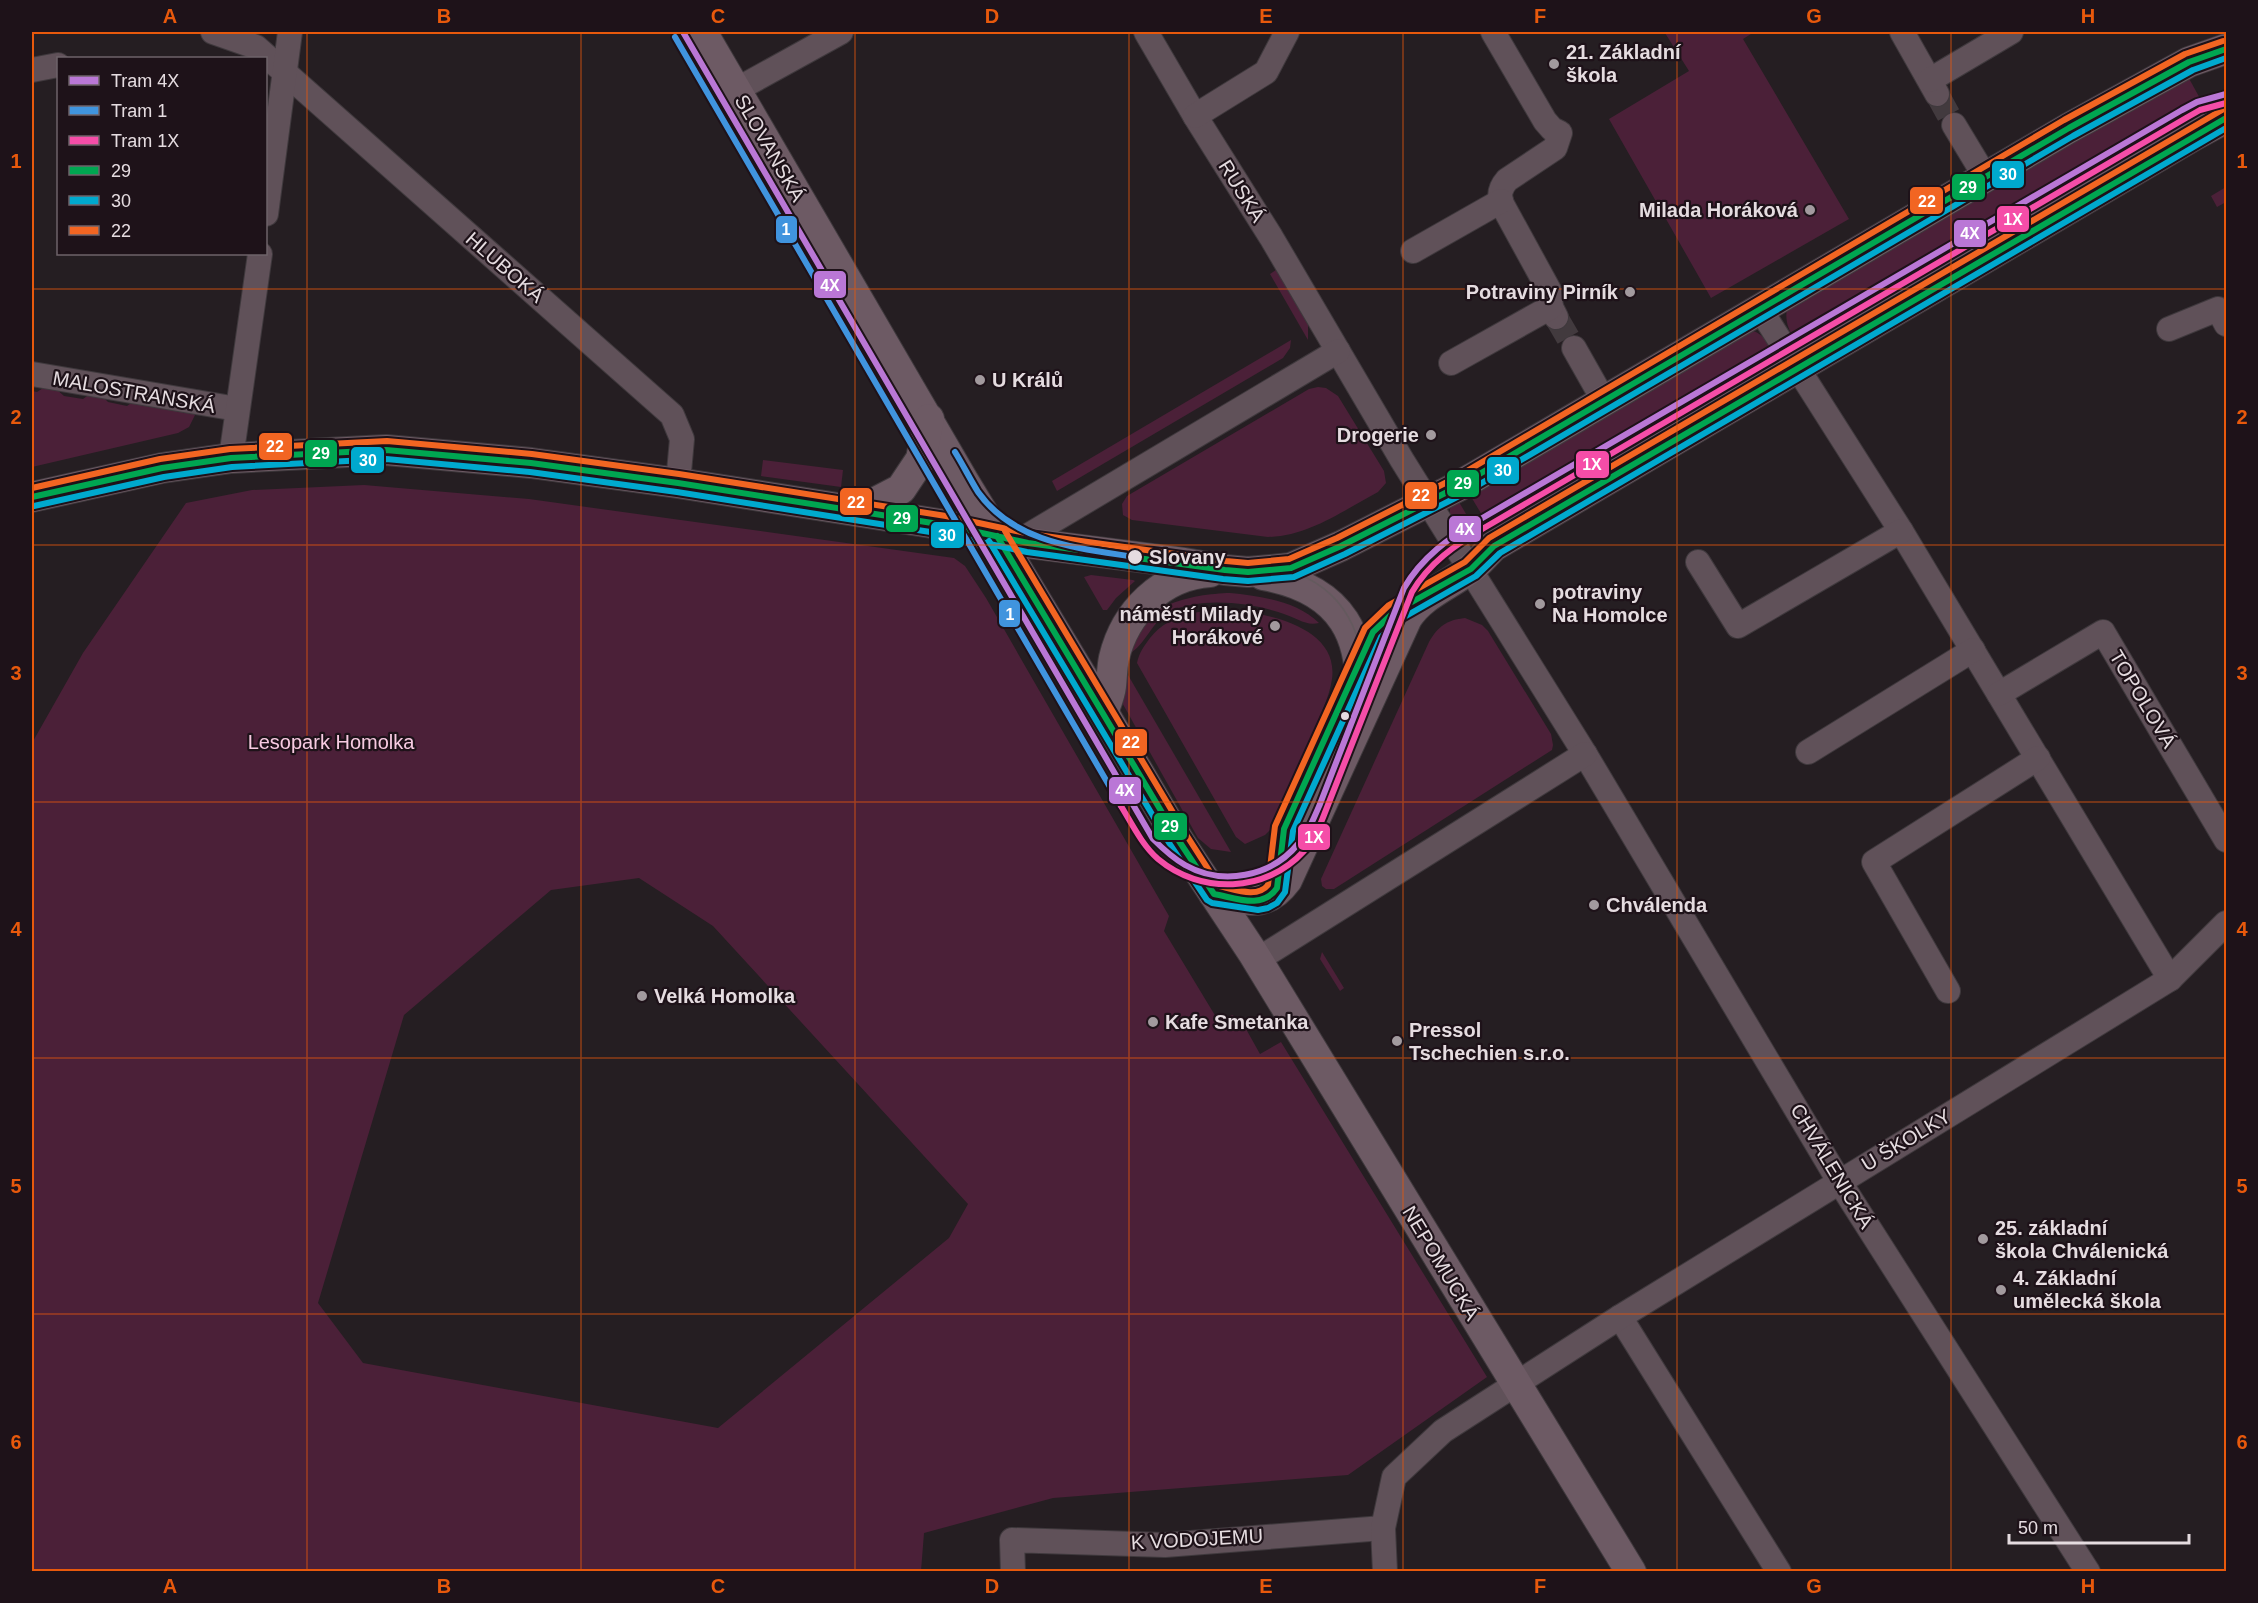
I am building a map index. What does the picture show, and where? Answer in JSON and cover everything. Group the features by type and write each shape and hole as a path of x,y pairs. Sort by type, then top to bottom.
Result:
{"main road":[{"name":"SLOVANSKÁ","path":"702,32 929,419 1008,538"},
{"path":"1103,712 1111,688 1114,658 1133,616 1154,593 1179,579 1203,572 1291,568 1430,502 2069,128 2167,73 2204,56 2226,49"},
{"path":"1255,956 1251,936 1255,918 1262,905 1287,880 1413,608 1427,595 1471,569 1494,546 2226,118"},
{"path":"827,507 845,508 866,505 901,489 921,459 929,419"},
{"path":"32,497 162,468 231,458 386,450 531,463 678,483 945,525 1008,538 1277,577 1307,588 1328,600 1340,615 1354,641 1359,668 1360,697 1356,731"},
{"path":"1008,538 1103,712 1173,832 1255,956"},
{"path":"1214,894 1249,901 1259,900 1275,892"},
{"name":"NEPOMUCKÁ","path":"1255,956 1631,1572"}],"street":[{"name":"HLUBOKÁ","path":"213,32 256,47 264,57"},
{"path":"267,198 275,72 290,32"},
{"path":"736,90 841,32"},
{"name":"RUSKÁ","path":"1146,32 1338,351"},
{"path":"1195,116 1266,72 1287,32"},
{"path":"1451,363 1553,312 1549,290 1501,201 1500,195 1503,185 1556,148 1560,133 1552,129 1545,121 1492,32"},
{"path":"1902,32 1934,87 2010,32"},
{"path":"32,70 57,65"},
{"name":"HLUBOKÁ","path":"275,72 672,415 682,440 678,483"},
{"path":"1954,124 1986,178"},
{"path":"1413,251 1501,201"},
{"path":"231,458 260,255"},
{"path":"1760,309 1901,531 2170,979"},
{"path":"2169,329 2218,309 2226,324"},
{"path":"1574,348 1604,401"},
{"path":"1008,538 1338,351 1585,754 1255,956"},
{"name":"MALOSTRANSKÁ","path":"32,374 237,409"},
{"path":"1698,562 1738,626 1901,531"},
{"name":"TOPOLOVÁ","path":"1999,694 2103,632 2226,840"},
{"path":"1808,752 1973,650"},
{"name":"CHVÁLENICKÁ","path":"1585,754 1839,1181 2088,1572"},
{"path":"1948,991 1875,862 2038,758"},
{"name":"U ŠKOLKY","path":"1385,1572 1383,1528 1394,1477 1443,1431 1620,1317 2170,979 2226,923"},
{"path":"1620,1317 1779,1572"},
{"name":"K VODOJEMU","path":"1013,1572 1012,1540 1165,1545 1383,1528"}],"green space":[{"path":"1754,32 1743,39 1849,219 1711,298 1609,119 1689,71 1665,33"},
{"path":"2186,73 2208,113 1809,344 1793,336 1788,326 1787,308"},
{"path":"2226,187 2226,202 2217,207 2211,196"},
{"path":"1279,268 1308,320 1308,340 1270,274"},
{"path":"1750,330 1762,336 1769,347 1772,359 1770,373 1494,535 1467,490"},
{"path":"1291,340 1290,348 1283,358 1057,491 1052,481"},
{"path":"46,386 54,387 64,396 83,399 93,392 100,394 108,402 127,406 137,399 190,411 195,415 189,427 178,433 32,467 32,391 37,392"},
{"path":"1326,388 1338,396 1384,471 1386,483 1378,492 1311,527 1283,536 1268,537 1132,520 1123,515 1122,504 1127,496 1309,389"},
{"path":"763,460 843,470 841,487 761,476"},
{"name":"Lesopark Homolka","path":"364,485 529,499 954,558 965,566 986,598 1169,916 1164,931 1219,1022 1232,1015 1241,1020 1260,1054 1281,1042 1487,1377 1348,1475 1053,1498 924,1533 921,1571 32,1571 32,743 83,653 186,503 252,490","holes":["639,878 713,926 968,1204 949,1238 718,1428 363,1363 318,1303 404,1015 551,890"]},
{"path":"1456,497 1482,541 1466,540 1450,523 1450,509"},
{"path":"1091,575 1135,581 1116,598 1107,610 1103,610 1084,577"},
{"path":"1230,593 1278,601 1300,609 1319,623 1305,623 1272,610 1243,604 1196,604 1182,607 1164,616 1132,652 1135,636 1143,623 1154,613 1183,600"},
{"path":"1233,610 1282,620 1314,636 1325,647 1331,662 1332,679 1326,701 1275,825 1265,835 1245,844 1236,837 1137,663 1140,653 1150,638 1167,623 1188,614"},
{"path":"1465,618 1482,625 1488,631 1551,734 1552,750 1334,889 1326,889 1322,886 1321,879 1429,642 1444,625 1453,620"},
{"path":"1121,663 1231,852 1211,849 1198,838 1120,699"},
{"path":"1322,952 1344,988 1340,991 1320,959"}],"tunnel":[{"path":"1937,94 1954,125"},
{"path":"1556,317 1574,348"}],"tram line":[{"name":"4X","path":"683,32 1153,839 1185,865 1214,875 1230,876 1260,871 1274,864 1287,855 1305,835 1320,804 1404,588 1419,567 1447,541 1479,520 2182,110 2197,102 2226,94"},
{"name":"1","path":"675,37 1121,806"},
{"name":"1X","path":"1121,806 1152,853 1175,871 1194,879 1233,884 1271,875 1289,865 1308,847 1318,829 1412,592 1435,563 1484,528 2186,118 2200,110 2226,103"},
{"name":"1","path":"955,452 978,492 993,509 1028,533 1070,546 1135,557"},
{"path":"1267,565 1298,573 1307,578 1338,602 1349,618 1361,653 1361,691 1356,710"}],"transit line":[{"name":"22","path":"32,488 160,459 230,449 387,441 532,454 679,474 946,516 1030,534 1226,561 1248,563 1289,559 1337,538 1455,478 2064,120 2185,54 2223,41"},
{"name":"29","path":"32,497 162,468 231,458 386,450 531,463 678,483 945,525 1028,543 1225,570 1248,572 1291,568 1341,546 1459,486 2069,128 2189,62 2226,49"},
{"name":"30","path":"34,506 164,477 232,467 386,459 530,472 677,492 943,534 1027,552 1223,579 1248,581 1294,577 1345,554 1463,494 2073,136 2193,70 2226,58"},
{"name":"22","path":"1005,531 1219,886 1245,892 1258,891 1268,885 1275,826 1365,628 1389,605 1465,562 1489,538 2222,110"},
{"name":"29","path":"997,536 1179,841 1214,894 1248,901 1264,899 1277,888 1284,829 1373,632 1394,612 1471,569 1494,546 2226,118"},
{"name":"30","path":"989,541 1171,846 1207,900 1212,903 1258,910 1268,908 1277,903 1285,892 1293,831 1381,637 1399,620 1476,576 1500,553 2226,128"}],"place":[{"name":"21. Základní škola","path":"1554,64"},
{"name":"Milada Horáková","path":"1810,210"},
{"name":"Potraviny Pirník","path":"1630,292"},
{"name":"U Králů","path":"980,380"},
{"name":"Drogerie","path":"1431,435"},
{"name":"Slovany","path":"1135,557"},
{"name":"potraviny Na Homolce","path":"1540,604"},
{"name":"náměstí Milady Horákové","path":"1275,626"},
{"name":"Chválenda","path":"1594,905"},
{"name":"Velká Homolka","path":"642,996"},
{"name":"Kafe Smetanka","path":"1153,1022"},
{"name":"Pressol Tschechien s.r.o.","path":"1397,1041"},
{"name":"25. základní škola Chválenická","path":"1983,1239"},
{"name":"4. Základní umělecká škola","path":"2001,1290"}]}
